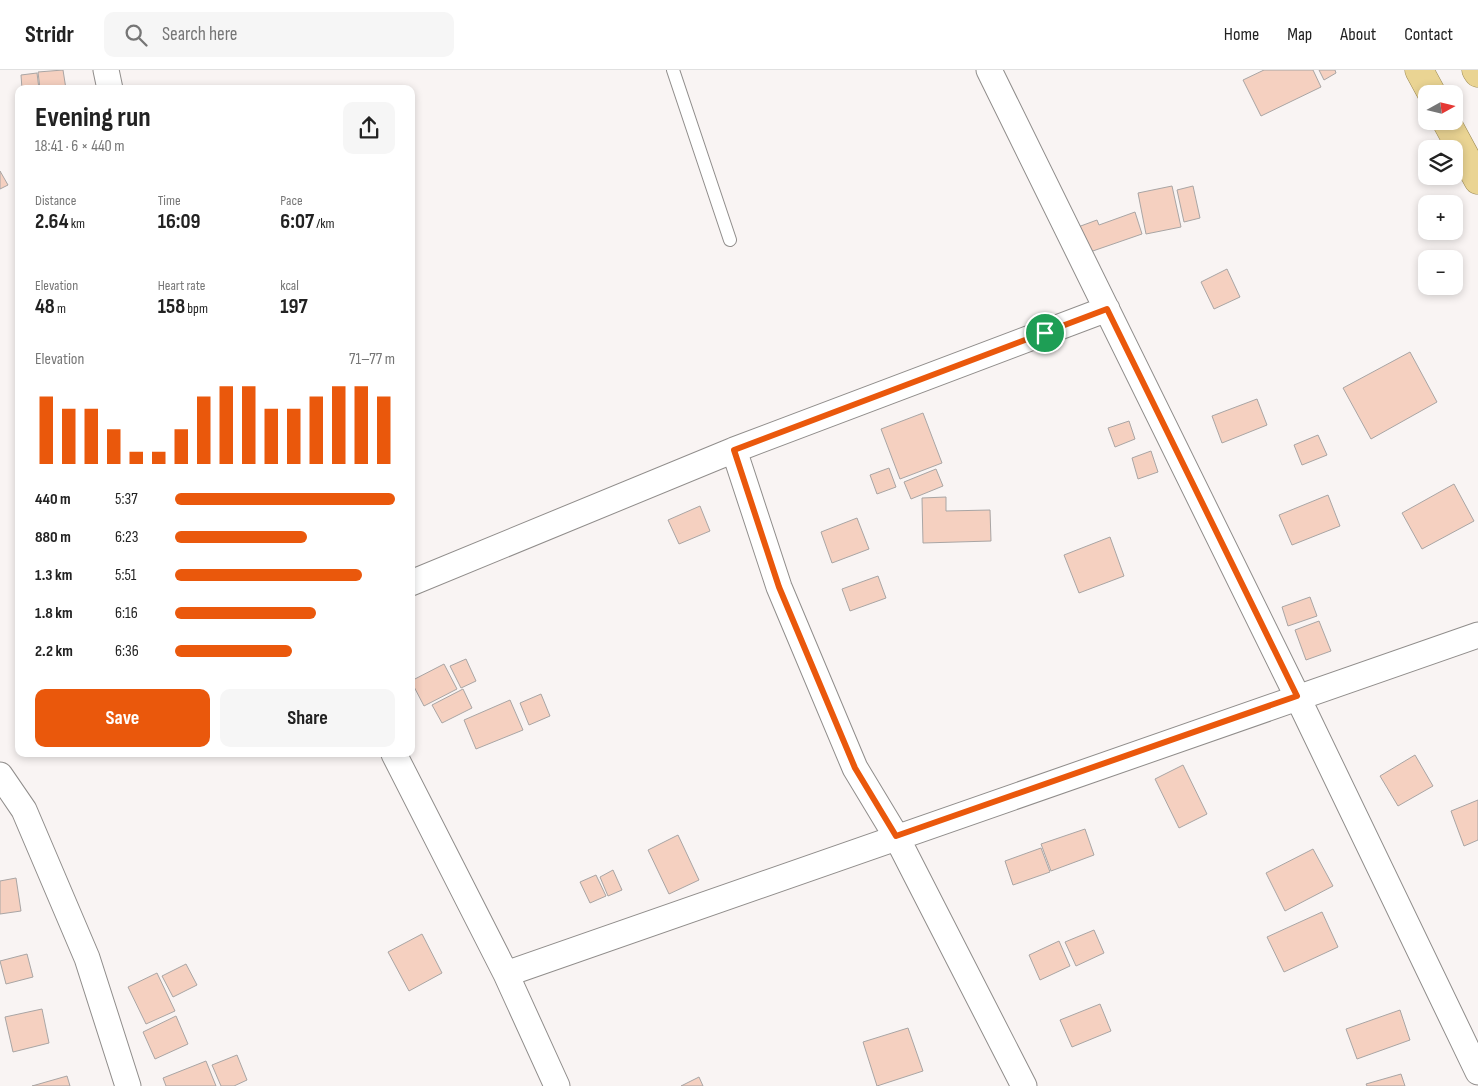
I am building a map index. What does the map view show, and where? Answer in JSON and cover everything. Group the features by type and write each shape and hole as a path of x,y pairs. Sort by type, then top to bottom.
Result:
{"highway":[{"path":"1419,70 1427,85"},
{"path":"1451,130 1478,180"}],"street":[{"path":"106,70 109,85"},
{"path":"989,70 1297,696 1478,1072"},
{"path":"415,581 734,450 1107,309"},
{"path":"734,450 779,587 855,768 896,836 1024,1086"},
{"path":"506,974 1297,696 1373,672 1478,635"},
{"path":"396,757 506,974 557,1086"},
{"path":"0,774 24,810 87,958 128,1086"}],"lane":[{"path":"673,70 730,240"}],"building":[{"path":"63,70 65,85 40,85 38,72"},
{"path":"1264,70 1313,70 1321,87 1261,116 1243,80"},
{"path":"1319,70 1335,70 1336,73 1324,80"},
{"path":"37,73 38,85 22,85 21,75"},
{"path":"0,171 8,185 0,189"},
{"path":"1172,186 1181,227 1146,234 1138,193"},
{"path":"1193,186 1200,218 1184,222 1177,190"},
{"path":"1135,212 1142,234 1087,253 1078,227 1097,220 1099,225"},
{"path":"1227,269 1240,297 1214,309 1201,282"},
{"path":"1410,352 1437,402 1371,439 1343,388"},
{"path":"1257,399 1267,425 1222,443 1212,416"},
{"path":"923,413 942,463 900,479 881,429"},
{"path":"1129,421 1135,439 1115,447 1108,428"},
{"path":"1318,435 1327,455 1302,465 1294,445"},
{"path":"1151,451 1158,472 1138,479 1132,458"},
{"path":"889,468 896,487 877,494 870,475"},
{"path":"936,469 943,486 911,499 904,482"},
{"path":"1454,484 1474,521 1422,549 1402,513"},
{"path":"1328,495 1340,526 1292,545 1279,515"},
{"path":"946,497 946,511 990,510 991,541 923,543 922,498"},
{"path":"700,506 710,531 679,544 668,520"},
{"path":"857,518 869,549 832,563 821,532"},
{"path":"1110,537 1124,576 1079,593 1064,555"},
{"path":"878,576 886,598 850,611 842,589"},
{"path":"1310,597 1317,616 1288,626 1282,607"},
{"path":"1319,621 1331,651 1306,660 1295,630"},
{"path":"466,659 476,681 461,688 450,666"},
{"path":"444,664 457,689 424,706 415,689 415,679"},
{"path":"463,689 472,708 442,723 432,705"},
{"path":"541,694 550,716 529,725 520,703"},
{"path":"510,700 523,730 476,749 464,720"},
{"path":"1415,755 1433,786 1398,806 1380,776"},
{"path":"1183,765 1207,814 1179,828 1155,779"},
{"path":"1478,800 1478,840 1464,846 1451,811"},
{"path":"1085,829 1094,855 1051,871 1041,844"},
{"path":"678,835 699,880 669,894 648,850"},
{"path":"1041,848 1050,872 1013,885 1005,861"},
{"path":"1313,849 1333,886 1285,911 1266,873"},
{"path":"613,870 622,890 608,896 600,877"},
{"path":"596,875 606,896 590,903 580,882"},
{"path":"16,878 21,911 0,914 0,881"},
{"path":"1322,912 1338,947 1284,972 1267,937"},
{"path":"1094,930 1104,953 1076,966 1065,942"},
{"path":"422,934 442,973 409,991 388,952"},
{"path":"1059,941 1070,966 1040,980 1029,955"},
{"path":"27,954 33,977 6,984 0,961"},
{"path":"186,964 197,985 173,997 162,976"},
{"path":"157,973 175,1011 146,1024 128,987"},
{"path":"1100,1004 1111,1031 1072,1047 1060,1020"},
{"path":"42,1009 49,1043 13,1052 5,1017"},
{"path":"1400,1010 1410,1040 1357,1059 1346,1029"},
{"path":"176,1016 188,1044 155,1059 143,1032"},
{"path":"908,1028 923,1071 877,1086 863,1042"},
{"path":"237,1055 247,1080 234,1086 221,1086 212,1065"},
{"path":"206,1061 216,1086 166,1086 163,1078"},
{"path":"1401,1074 1405,1086 1367,1086 1366,1084"},
{"path":"67,1076 70,1086 32,1086"},
{"path":"699,1077 703,1086 681,1086"}],"route":[{"path":"1107,309 1297,696 896,836 855,768 779,587 734,450 1045,333 1107,309"}]}
